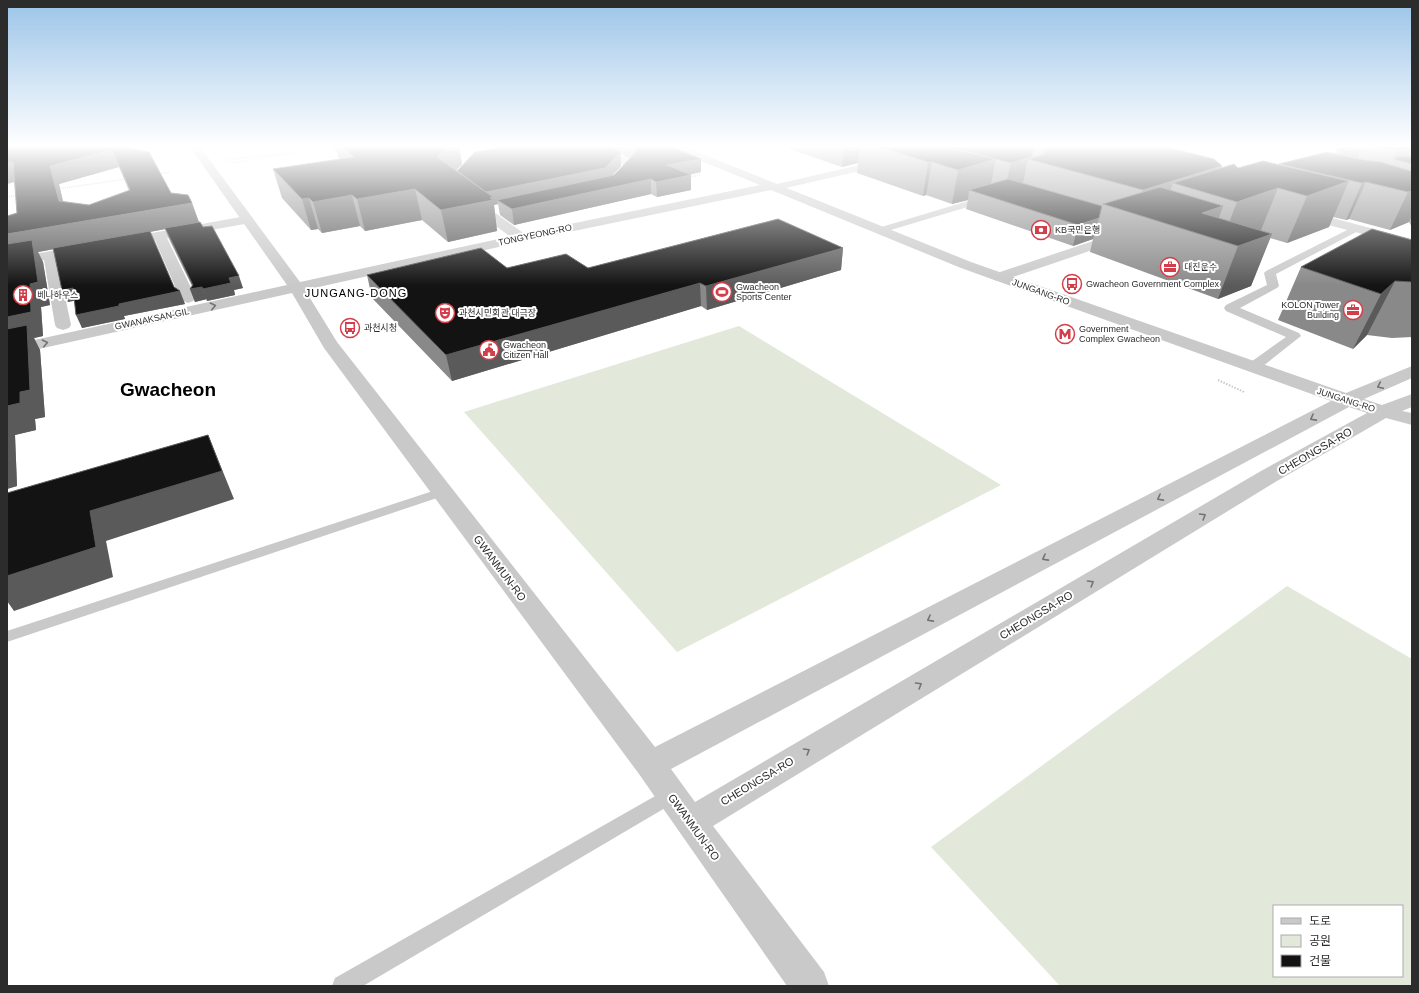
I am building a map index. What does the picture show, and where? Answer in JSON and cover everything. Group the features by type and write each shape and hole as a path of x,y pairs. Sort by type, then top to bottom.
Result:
{"street":[{"name":"GWANMUN-RO","path":"227,193 297,288 330,344 650,765 810,986"},
{"name":"TONGYEONG-RO","path":"297,288 521,238 739,193"},
{"name":"JUNGANG-RO","path":"793,193 966,265 1347,400 1383,412 1412,419"},
{"path":"881,230 995,193"},
{"path":"462,194 521,238"},
{"path":"486,212 502,209"},
{"path":"1289,211 1412,243"},
{"path":"113,244 246,220"},
{"path":"999,277 1132,232 1109,225"},
{"path":"1253,367 1295,336 1230,308 1273,286 1266,272 1357,228"},
{"path":"160,236 188,298"},
{"path":"7,263 97,247"},
{"path":"50,255 64,325"},
{"name":"GWANAKSAN-GIL","path":"7,351 297,288"},
{"path":"650,765 1347,400 1412,371"},
{"name":"CHEONGSA-RO","path":"690,822 1262,480 1383,412 1412,400"}],"lane":[{"path":"7,637 442,492"},
{"path":"343,986 671,795"}],"path":[{"path":"7,197 22,194"},
{"path":"1218,380 1244,392"}],"green space":[{"path":"739,326 1001,485 677,652 464,412"},
{"path":"1287,586 1412,659 1412,986 1060,986 931,847"}],"building":[{"path":"15,193 57,193 59,201 89,205 121,193 174,193 188,195 192,203 7,234 7,216 17,213"},
{"path":"297,193 390,193 357,199 352,195 313,202 309,198 302,199"},
{"path":"420,193 488,193 493,197 490,198 493,200 441,210"},
{"path":"528,193 585,193 512,209 497,200"},
{"path":"979,193 1058,193 1102,206 1099,218 1078,225"},
{"path":"1139,193 1181,193 1223,206 1202,213 1272,234 1238,246 1103,204"},
{"path":"1208,193 1262,193 1237,202"},
{"path":"1297,193 1314,193 1307,196"},
{"path":"778,219 843,248 706,286 700,283 446,355 367,275 481,248 507,268 566,254 588,268"},
{"path":"200,222 203,227 212,226 239,276 229,278 231,283 203,289 202,287 190,289 193,285 165,228"},
{"path":"1372,229 1412,240 1412,282 1395,281 1381,294 1301,267"},
{"path":"150,231 174,287 180,291 76,315 73,288 62,290 53,248"},
{"path":"32,240 38,282 30,284 31,312 7,317 7,244"},
{"path":"27,325 30,390 20,392 20,403 7,406 7,329"},
{"path":"208,435 222,471 90,511 96,547 7,576 7,493"}],"place":[{"name":"KB국민은행","path":"1041,230"},
{"name":"대진운수","path":"1170,267"},
{"name":"Gwacheon Government Complex","path":"1072,284"},
{"name":"Gwacheon Sports Center","path":"722,292"},
{"name":"베나하우스","path":"23,295"},
{"name":"KOLON Tower Building","path":"1353,310"},
{"name":"과천시민회관 대극장","path":"445,313"},
{"name":"과천시청","path":"350,328"},
{"name":"Government Complex Gwacheon","path":"1065,334"},
{"name":"Gwacheon Citizen Hall","path":"489,350"}],"district":[{"name":"JUNGANG-DONG","path":"356,293"},
{"name":"Gwacheon","path":"168,389"}]}
